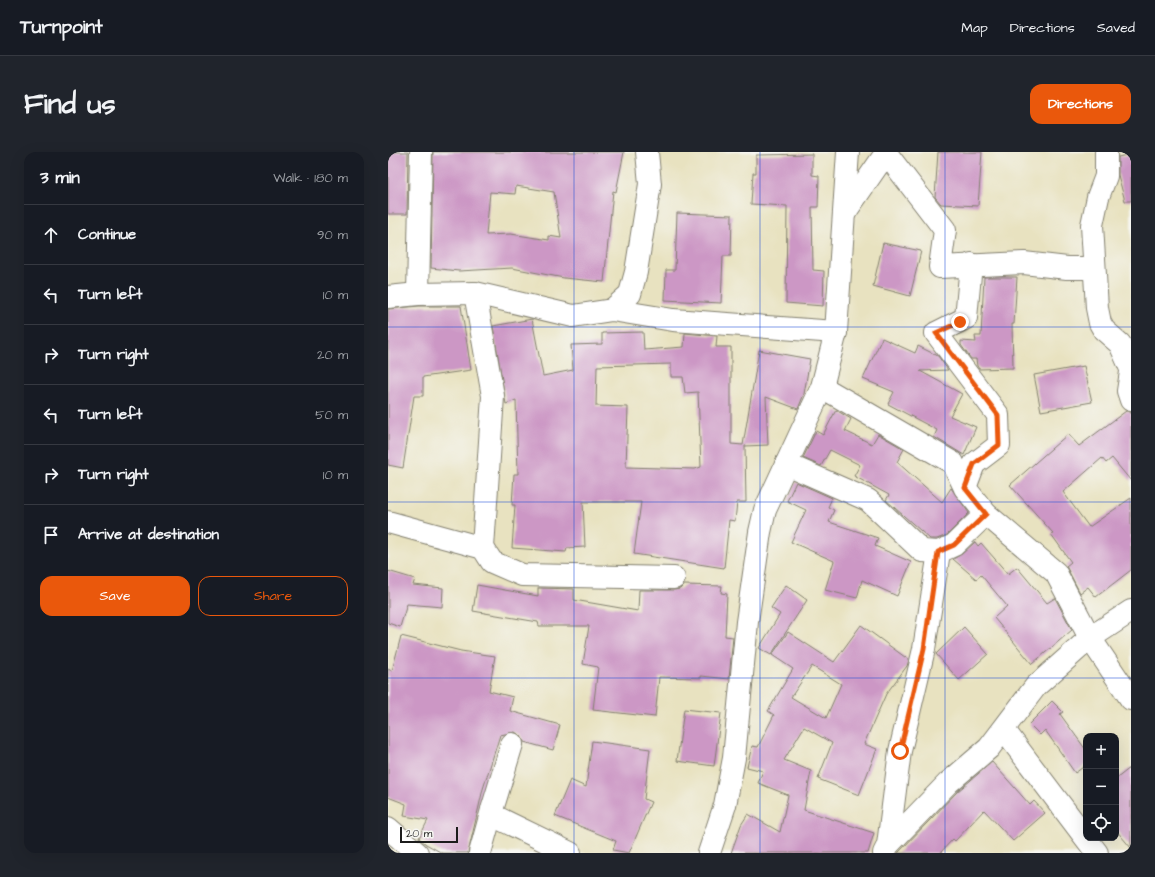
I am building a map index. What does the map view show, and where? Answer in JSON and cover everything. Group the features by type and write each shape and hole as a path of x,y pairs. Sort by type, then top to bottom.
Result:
{"street":[{"path":"418,294 421,152"},
{"path":"612,310 630,294 636,272 650,184 647,152"},
{"path":"709,853 725,805 734,758 747,622 760,532 765,510 822,387 828,370 836,332 848,152"},
{"path":"1106,152 1106,176 1098,197 1092,225 1097,308 1100,323 1120,344 1131,371 1128,391 1131,400"},
{"path":"844,214 886,154 945,230 940,267 971,264 1006,265 1024,263 1067,268 1094,268"},
{"path":"965,488 974,464 999,445 998,415 936,333 966,318 971,264"},
{"path":"475,293 493,396 483,548 492,562 522,575 674,578"},
{"path":"388,297 418,294 475,293 573,316 612,310 673,320 836,332"},
{"path":"1110,335 1131,331"},
{"path":"822,387 953,463 965,488 986,514 1056,573 1090,638 1131,699"},
{"path":"786,464 868,500 922,551 938,552 954,545 986,514"},
{"path":"388,522 483,548"},
{"path":"886,849 900,751 924,649 938,552"},
{"path":"886,849 948,783 989,748 1036,686 1090,638 1131,611"},
{"path":"1004,730 1097,853"},
{"path":"480,853 512,744"},
{"path":"492,810 494,816 570,853"},
{"path":"388,828 417,853"}],"building":[{"path":"388,152 408,152 407,214 388,214"},
{"path":"433,152 624,152 616,192 613,191 604,282 564,278 512,268 459,271 431,268","holes":["516,186 554,192 561,238 549,236 549,240 511,234 486,235 490,192 515,194"]},
{"path":"938,152 982,152 978,206 941,204 935,197"},
{"path":"812,154 812,175 819,176 818,207 812,207 813,270 824,271 823,306 786,303 787,206 751,204 753,173 756,173 756,155"},
{"path":"1131,154 1131,201 1125,201 1118,175 1118,157"},
{"path":"677,213 732,215 731,256 723,256 721,303 665,300 666,270 675,270"},
{"path":"883,243 921,251 910,296 873,286"},
{"path":"984,277 1017,277 1014,324 1012,324 1013,368 979,369 976,359 971,359 961,345 961,341 976,342 975,336 981,336"},
{"path":"419,306 461,306 471,370 423,377 423,396 414,396 403,468 388,465 388,309"},
{"path":"532,319 543,376 573,370 571,345 602,344 602,333 643,332 644,350 684,347 685,333 717,336 716,347 731,347 731,444 743,445 759,350 810,359 804,394 798,409 766,397 768,445 745,446 746,502 737,502 735,521 729,520 724,568 634,554 641,502 583,502 585,547 567,548 566,552 512,548 515,505 512,505 514,474 518,474 516,400 506,404 493,326","holes":["671,364 671,377 683,377 685,393 698,392 701,467 695,469 626,467 628,407 596,406 597,366"]},
{"path":"882,338 915,353 918,346 938,356 948,370 920,371 962,394 950,416 976,427 964,455 934,437 937,430 888,404 894,392 863,379"},
{"path":"1084,366 1092,402 1041,411 1034,375"},
{"path":"836,410 851,419 845,431 872,444 878,434 904,449 897,462 942,502 951,488 969,513 947,535 937,539 930,539 886,500 889,495 854,476 860,465 830,450 821,466 803,458 816,431 823,435"},
{"path":"1126,411 1131,412 1131,481 1112,458 1106,463 1102,458 1063,492 1089,527 1131,498 1131,570 1096,597 1088,587 1080,593 1066,566 1071,562 1051,534 1053,533 1010,485 1068,434 1079,446"},
{"path":"796,482 832,498 828,507 834,510 829,522 878,538 875,546 911,562 897,596 862,580 857,598 825,590 834,561 791,542 806,510 787,501"},
{"path":"975,542 978,546 981,543 1008,574 1017,567 1047,603 1055,598 1072,630 1032,664 994,618 1007,606 981,575 976,579 953,559 962,554"},
{"path":"388,571 415,579 413,585 443,588 442,607 407,604 400,627 388,623"},
{"path":"477,585 538,596 538,588 574,589 574,600 638,611 639,590 674,590 680,589 684,585 722,586 721,593 727,594 725,636 733,637 729,679 701,676 701,678 659,677 655,717 593,710 598,667 583,664 589,626 539,626 538,622 473,611"},
{"path":"786,585 807,600 771,655 759,648 780,614 771,608"},
{"path":"861,625 909,660 907,666 886,694 864,744 877,749 859,795 818,779 832,743 804,727 784,760 811,771 804,810 874,833 868,853 731,853 741,825 748,814 780,832 788,795 758,783 763,771 747,767 752,746 758,747 774,715 768,711 793,669 772,655 788,632 834,662","holes":["812,666 841,684 826,718 791,697"]},
{"path":"964,627 988,654 959,680 936,654"},
{"path":"401,636 461,651 495,656 489,691 513,697 510,711 560,725 553,750 524,742 521,736 515,732 500,735 483,789 468,853 442,853 426,844 419,838 428,820 404,816 406,804 388,797 388,669 392,671"},
{"path":"1052,701 1063,712 1060,714 1083,746 1083,767 1075,773 1045,730 1040,735 1029,724"},
{"path":"684,709 721,713 714,766 677,761"},
{"path":"592,741 650,749 644,799 651,802 629,853 613,850 616,841 555,816 570,780 586,787"},
{"path":"992,762 1030,805 1034,801 1045,813 1013,841 984,810 955,841 953,839 940,853 898,853 957,792"},
{"path":"1131,767 1131,848 1119,834 1119,777"}],"route":[{"path":"900,751 924,649 938,552 954,545 986,514 965,488 974,464 999,445 998,415 936,333 960,322"}]}
